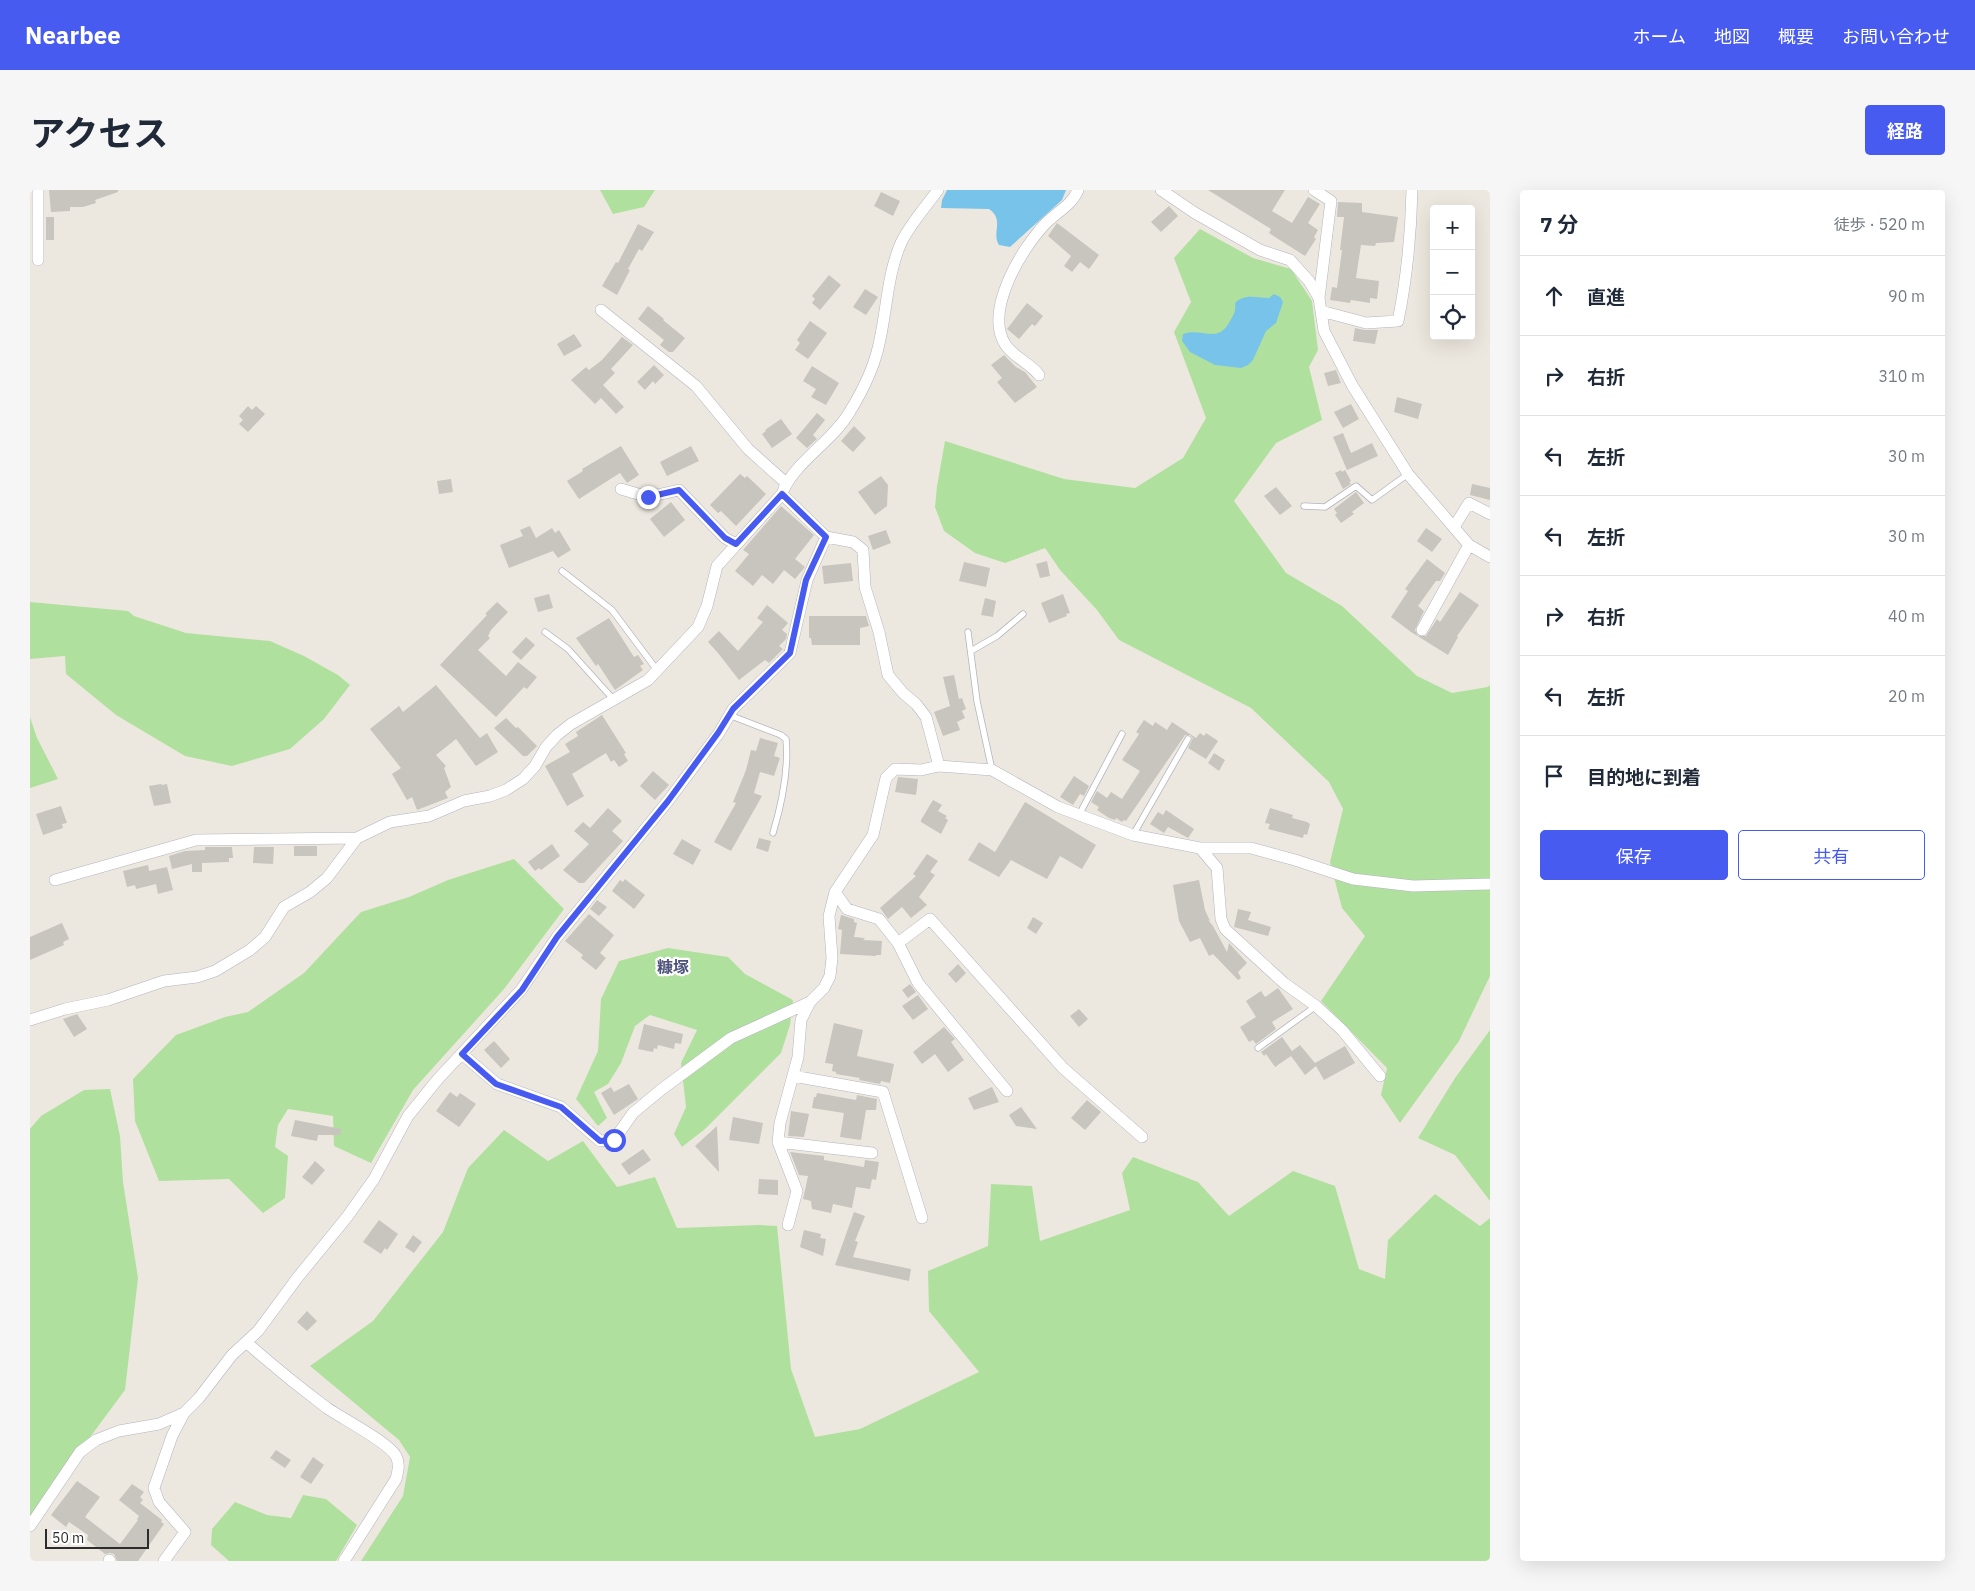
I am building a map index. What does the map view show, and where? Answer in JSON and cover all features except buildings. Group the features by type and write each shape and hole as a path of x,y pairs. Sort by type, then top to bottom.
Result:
{"street":[{"path":"38,190 38,260"},
{"path":"55,880 196,840 357,838 390,822 430,816 464,801 490,796 506,790 523,779 535,766 546,747 557,735 571,724 648,680 698,627 707,606 717,566 782,494 786,482 835,432 853,406 869,375 879,344 890,278 902,242 938,190"},
{"path":"1039,375 1034,368 1006,347 1000,334 999,320 1003,299 1011,272 1029,243 1047,222 1066,207 1078,190"},
{"path":"1314,190 1331,201 1319,298 1324,331 1352,385 1408,474 1469,545 1490,558"},
{"path":"1321,311 1366,323 1398,321 1406,282 1411,237 1412,190"},
{"path":"1163,191 1195,213 1260,250 1290,260 1309,281 1319,298"},
{"path":"601,310 696,386 748,449 786,482"},
{"path":"621,489 648,497 679,490 725,538 736,544"},
{"path":"782,494 826,537 853,542 863,550 865,587 879,632 888,674 926,717 939,766"},
{"path":"1454,527 1469,503 1490,514"},
{"path":"164,1561 185,1532 159,1502 154,1488 172,1436 184,1413 199,1398 232,1355 258,1331 298,1277 347,1217 374,1179 408,1116 438,1079 522,990 557,937 668,801 718,733 733,709 790,653 806,580 826,537"},
{"path":"1422,630 1469,545"},
{"path":"788,1225 797,1191 778,1142 780,1123 798,1057 801,1020 810,1002 824,988 830,976 832,958 829,916 834,892 873,835 886,778 895,769 921,770 939,766 992,770 1058,807 1133,835 1200,848 1251,848 1353,879 1413,886 1490,884"},
{"path":"30,1020 65,1009 108,1000 164,981 196,977 215,971 250,950 265,936 284,906 310,892 327,878 357,838"},
{"path":"1200,848 1217,868 1221,919 1225,929 1284,983 1316,1006 1342,1030 1380,1076"},
{"path":"834,892 847,909 879,919 898,943 918,982 1007,1091"},
{"path":"898,943 930,919 1063,1068 1142,1137"},
{"path":"462,1054 496,1084 561,1107 600,1141 614,1140 633,1113 731,1038 810,1002"},
{"path":"794,1076 883,1092 922,1218"},
{"path":"778,1142 872,1153"},
{"path":"246,1342 327,1408 389,1447 397,1457 399,1468 396,1478 344,1561"},
{"path":"30,1526 80,1452 96,1440 119,1431 159,1424 184,1413"}],"lane":[{"path":"1304,506 1325,507 1356,486 1372,500 1408,474"},
{"path":"562,572 612,610 657,670"},
{"path":"971,651 997,636 1023,614"},
{"path":"545,632 568,649 614,700"},
{"path":"968,632 977,701 992,770"},
{"path":"729,716 781,735 786,739 782,800 773,833"},
{"path":"1079,815 1122,734"},
{"path":"1133,835 1188,739"},
{"path":"1258,1048 1316,1006"}],"green space":[{"path":"600,190 655,190 644,207 613,214"},
{"path":"1200,229 1253,258 1291,269 1312,301 1318,350 1309,367 1322,420 1276,443 1234,501 1286,573 1342,606 1417,676 1452,693 1488,687 1490,685 1490,976 1459,1041 1400,1123 1381,1095 1387,1068 1321,1001 1365,936 1342,908 1330,862 1343,809 1329,782 1251,708 1119,640 1097,610 1060,570 1045,548 1005,563 975,553 944,531 935,507 945,441 1064,479 1135,488 1183,458 1206,418 1174,332 1191,302 1174,258"},
{"path":"30,602 128,611 134,616 186,633 270,641 304,656 338,675 350,685 324,719 290,749 232,766 185,756 116,715 66,674 65,656 30,659"},
{"path":"30,717 37,738 58,779 30,788"},
{"path":"514,859 564,909 504,989 413,1090 371,1163 334,1146 333,1116 288,1109 278,1125 275,1147 288,1156 285,1198 263,1213 229,1179 159,1181 135,1121 133,1079 176,1035 225,1017 248,1012 304,973 361,912 409,897 448,880"},
{"path":"668,948 728,957 745,974 793,1000 790,1025 781,1053 705,1129 682,1147 674,1134 686,1107 681,1063 697,1030 650,1015 635,1026 621,1063 608,1084 594,1092 607,1118 598,1126 576,1099 598,1051 601,999 619,961"},
{"path":"1490,1030 1490,1201 1455,1155 1418,1138 1455,1078"},
{"path":"110,1089 120,1136 123,1182 138,1278 125,1390 30,1518 30,1129 41,1116 84,1090"},
{"path":"504,1130 548,1161 583,1141 617,1187 655,1177 677,1228 777,1226 791,1369 815,1437 860,1429 979,1372 929,1311 928,1271 988,1246 991,1184 1032,1186 1040,1241 1130,1210 1122,1173 1133,1157 1198,1182 1229,1216 1293,1171 1335,1186 1359,1269 1385,1279 1388,1240 1435,1194 1480,1226 1490,1218 1490,1561 361,1561 403,1496 410,1457 399,1440 310,1366 373,1321 443,1232 468,1168"},
{"path":"303,1495 326,1499 357,1525 336,1561 229,1561 211,1545 212,1529 235,1502 267,1515 291,1518"}],"water":[{"path":"947,190 1066,190 1062,200 1010,247 999,245 996,236 996,218 989,209 941,208 942,200"},
{"path":"1274,294 1280,297 1283,302 1276,323 1266,331 1253,360 1248,365 1241,368 1215,365 1190,352 1182,341 1183,334 1190,332 1215,334 1220,332 1230,321 1235,303 1239,300 1251,297 1269,298"}],"district":[{"name":"糠塚","path":"673,967"}],"route":[{"path":"614,1140 600,1141 561,1107 496,1084 462,1054 522,990 557,937 668,801 718,733 733,709 790,653 806,580 826,537 782,494 736,544 725,538 679,490 648,497"}]}
